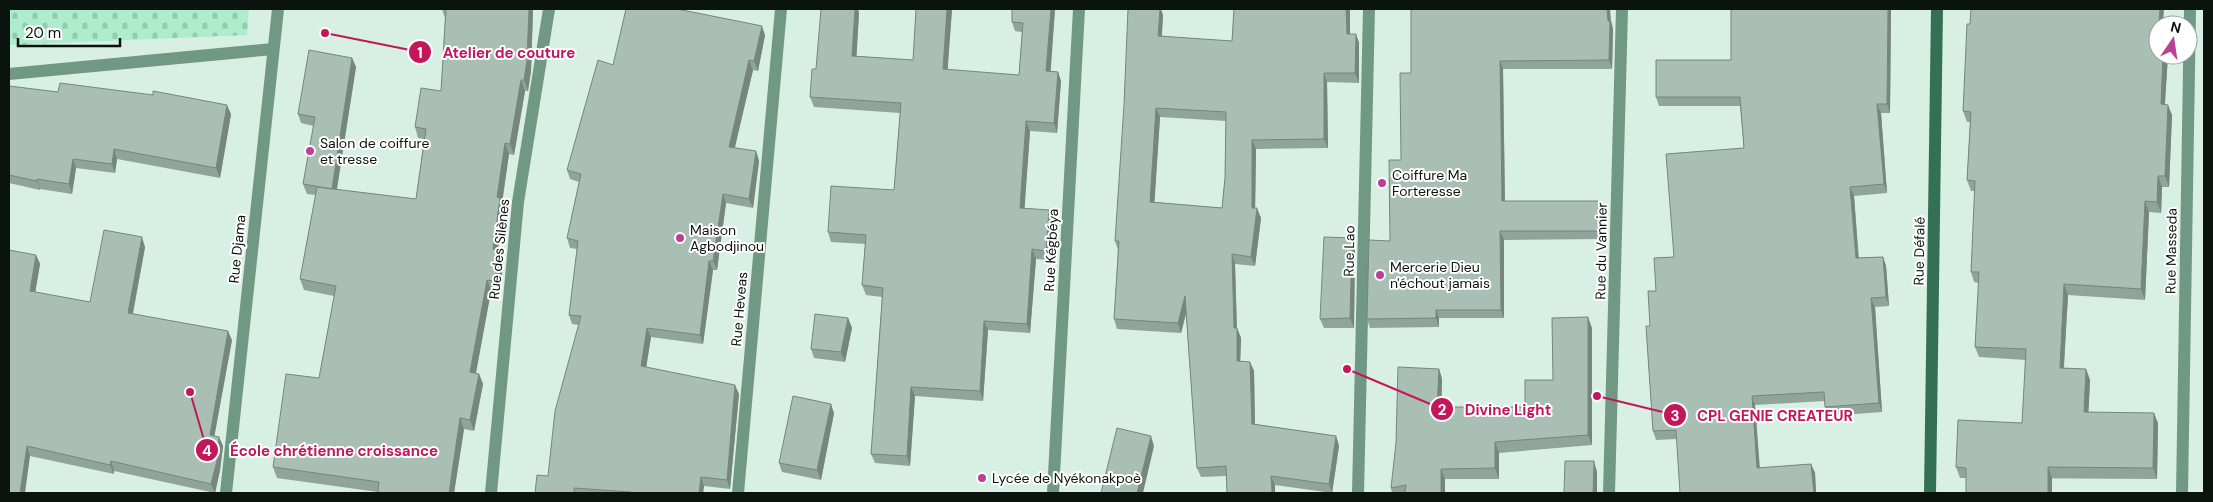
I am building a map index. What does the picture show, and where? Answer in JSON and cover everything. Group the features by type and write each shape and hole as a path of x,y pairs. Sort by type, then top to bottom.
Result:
{"street":[{"name":"Rue Djama","path":"226,493 278,9"},
{"name":"Rue des Silènes","path":"491,493 518,202 549,9"},
{"name":"Rue Heveas","path":"738,493 781,9"},
{"name":"Rue Kégbéya","path":"1053,493 1080,9"},
{"name":"Rue Lao","path":"1358,493 1369,9"},
{"name":"Rue du Vannier","path":"1610,493 1622,9"},
{"name":"Rue Défalé","path":"1930,493 1937,9"},
{"name":"Rue Masseda","path":"2182,493 2190,9"},
{"path":"9,74 273,50"}],"green space":[{"path":"9,9 249,9 247,35 9,45"}],"building":[{"path":"446,9 529,9 527,61 524,80 521,80 510,144 505,143 497,197 500,198 493,249 500,251 495,281 487,280 470,372 479,374 470,420 460,418 449,493 378,493 379,482 273,467 286,374 319,378 336,286 300,279 317,187 416,199 426,129 415,127 421,88 441,91"},
{"path":"626,9 677,9 762,26 754,61 749,60 729,147 756,151 749,199 723,194 713,261 709,261 700,335 647,328 641,366 735,385 727,480 701,477 699,493 631,493 574,488 574,493 535,493 537,475 548,476 555,411 581,316 569,315 578,241 567,238 581,174 567,170 598,60 613,65"},
{"path":"821,9 855,9 852,56 913,60 916,9 947,9 943,69 1019,75 1023,23 1012,22 1012,9 1051,9 1046,71 1058,72 1054,123 1026,121 1020,208 1049,210 1046,251 1032,249 1027,324 984,321 980,391 911,387 907,456 871,454 883,288 862,285 866,235 828,232 831,186 894,190 901,103 810,97 812,69 816,69"},
{"path":"1128,9 1160,9 1158,36 1232,41 1234,9 1346,9 1347,34 1356,34 1355,73 1324,73 1324,139 1252,140 1252,208 1257,208 1251,257 1232,254 1234,328 1237,328 1237,361 1250,362 1252,424 1336,436 1329,484 1271,476 1272,493 1227,493 1226,466 1197,468 1185,296 1178,323 1114,319 1119,241 1115,241","holes":["1156,108 1226,112 1225,178 1222,208 1150,202"]},
{"path":"1411,9 1607,9 1608,21 1610,21 1609,60 1500,61 1502,201 1598,201 1599,231 1500,231 1501,310 1436,310 1436,318 1367,319 1369,240 1390,241 1389,160 1401,160 1400,73 1411,73"},
{"path":"1731,9 1888,9 1887,104 1877,104 1884,184 1850,187 1856,258 1883,257 1886,297 1871,298 1879,403 1825,407 1824,392 1752,396 1757,468 1811,464 1814,493 1680,493 1676,430 1653,431 1646,326 1650,326 1648,291 1656,291 1654,258 1674,257 1666,154 1744,148 1740,97 1656,97 1656,60 1731,60"},
{"path":"1971,9 2160,9 2160,15 2148,15 2148,65 2163,65 2161,104 2168,105 2165,176 2158,176 2157,202 2145,201 2141,289 2064,284 2060,368 2086,369 2084,412 2154,413 2153,468 2048,467 2048,493 1966,493 1966,468 1956,467 1958,420 2022,423 2026,349 1975,347 1979,272 1971,272 1975,181 1967,180 1971,112 1963,111 1967,24 1970,24"},
{"path":"309,50 352,58 332,189 303,184 315,117 298,114"},
{"path":"60,83 153,95 153,91 227,105 216,168 114,149 112,164 73,159 69,184 37,179 37,181 9,175 9,86 58,92"},
{"path":"104,230 142,237 128,313 228,331 210,435 219,437 217,461 211,484 111,461 110,465 27,446 20,493 9,493 9,250 36,255 30,291 90,302"},
{"path":"1324,237 1352,238 1350,318 1320,319"},
{"path":"815,314 848,318 841,352 811,349"},
{"path":"1588,317 1588,435 1495,442 1495,468 1441,469 1441,493 1405,493 1406,485 1391,488 1396,443 1398,367 1439,369 1437,407 1525,407 1525,380 1553,380 1552,318"},
{"path":"793,396 831,404 817,470 779,463"},
{"path":"1117,428 1151,436 1137,493 1101,493"},
{"path":"1565,461 1594,461 1593,493 1564,493"}],"place":[{"name":"Atelier de couture","path":"325,33"},
{"name":"Salon de coiffure et tresse","path":"310,151"},
{"name":"Coiffure Ma Forteresse","path":"1382,183"},
{"name":"Maison Agbodjinou","path":"680,238"},
{"name":"Mercerie Dieu n'échout jamais","path":"1380,275"},
{"name":"Divine Light","path":"1347,369"},
{"name":"École chrétienne croissance","path":"190,392"},
{"name":"CPL GENIE CREATEUR","path":"1597,396"},
{"name":"Lycée de Nyékonakpoè","path":"982,478"}]}
